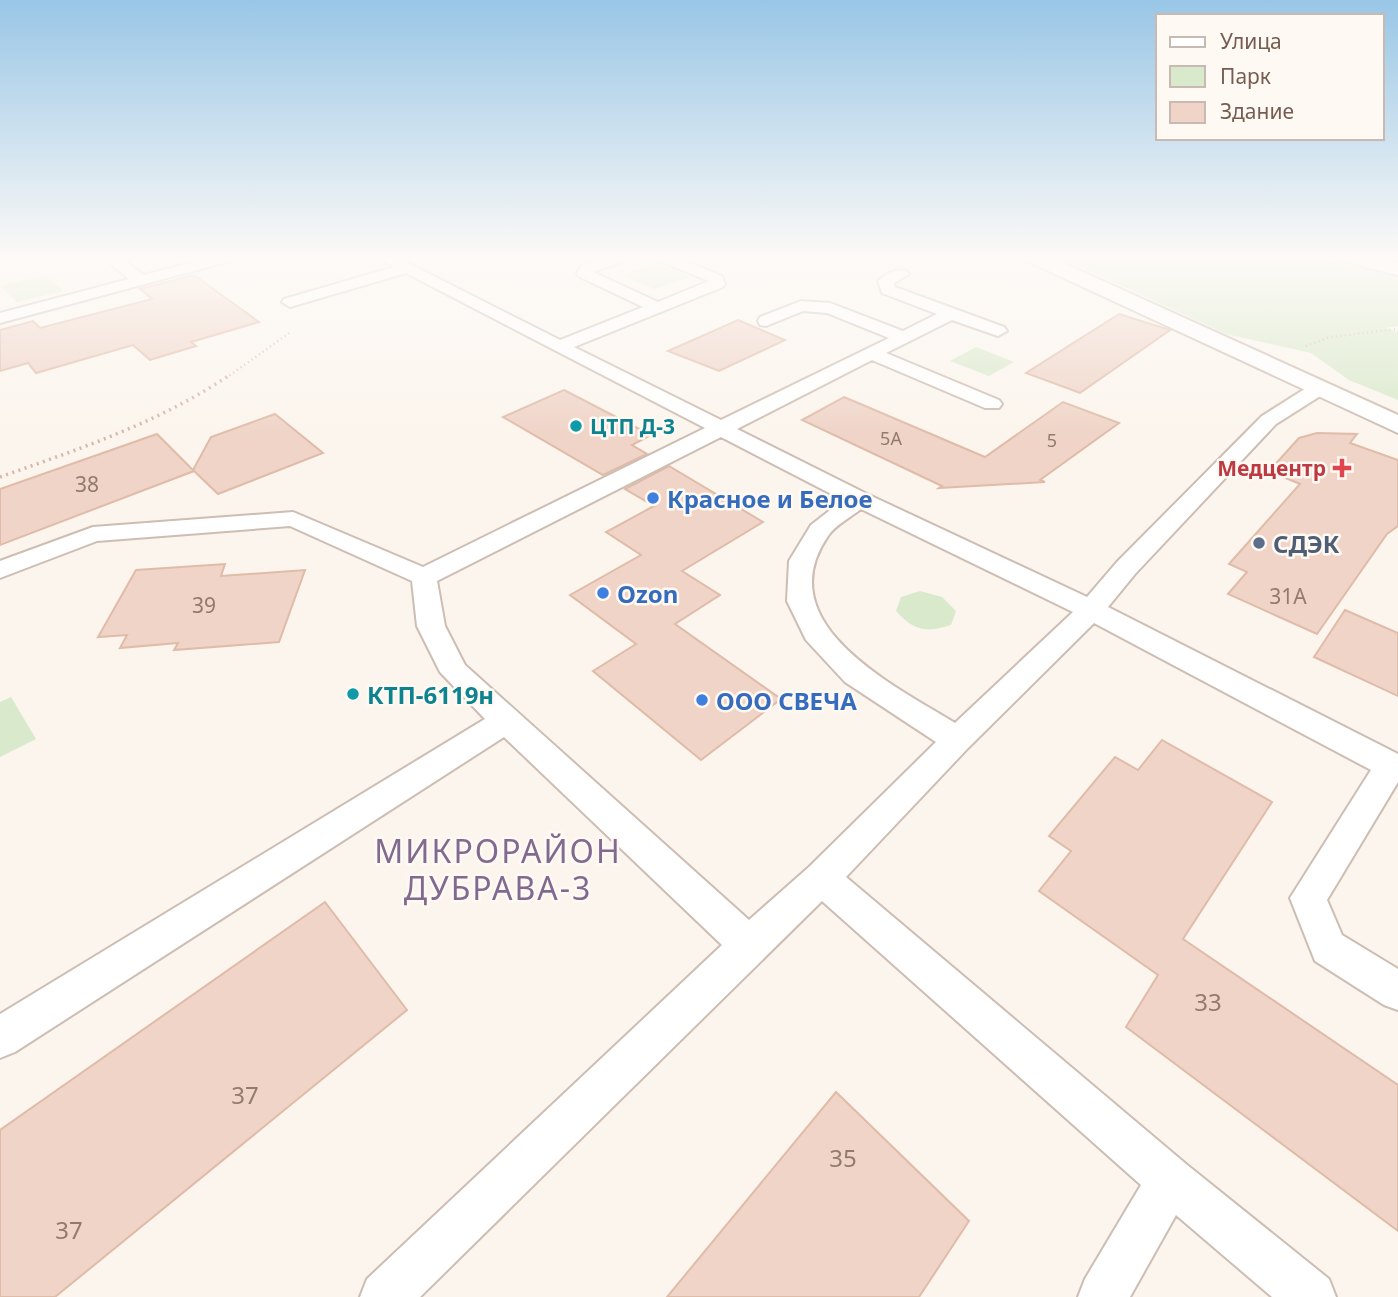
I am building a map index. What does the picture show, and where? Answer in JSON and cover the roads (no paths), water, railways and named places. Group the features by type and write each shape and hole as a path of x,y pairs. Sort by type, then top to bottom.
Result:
{"street":[{"path":"1166,318 1398,425"}],"lane":[{"path":"505,318 859,499 1091,611 1394,767 1308,898 1328,948 1398,991"},
{"path":"560,346 633,318"},
{"path":"766,321 774,318"},
{"path":"854,318 903,337"},
{"path":"424,577 943,318"},
{"path":"960,318 998,331"},
{"path":"873,354 992,404"},
{"path":"386,1297 749,945 822,878 957,740 1091,611 1126,568 1269,420 1318,389"},
{"path":"859,499 819,530 802,561 800,601 816,633 855,675 957,740"},
{"path":"0,570 93,534 293,519 424,577"},
{"path":"424,577 430,625 454,673 749,945"},
{"path":"0,1037 505,721"},
{"path":"822,878 1170,1180 1311,1297"},
{"path":"1103,1297 1170,1180"}],"place":[{"name":"ЦТП Д-3","path":"576,426"},
{"name":"Медцентр","path":"1342,468"},
{"name":"Красное и Белое","path":"653,498"},
{"name":"СДЭК","path":"1259,543"},
{"name":"Ozon","path":"603,593"},
{"name":"КТП-6119н","path":"353,694"},
{"name":"ООО СВЕЧА","path":"702,700"}],"district":[{"name":"МИКРОРАЙОН ДУБРАВА-3","path":"498,868"}]}
